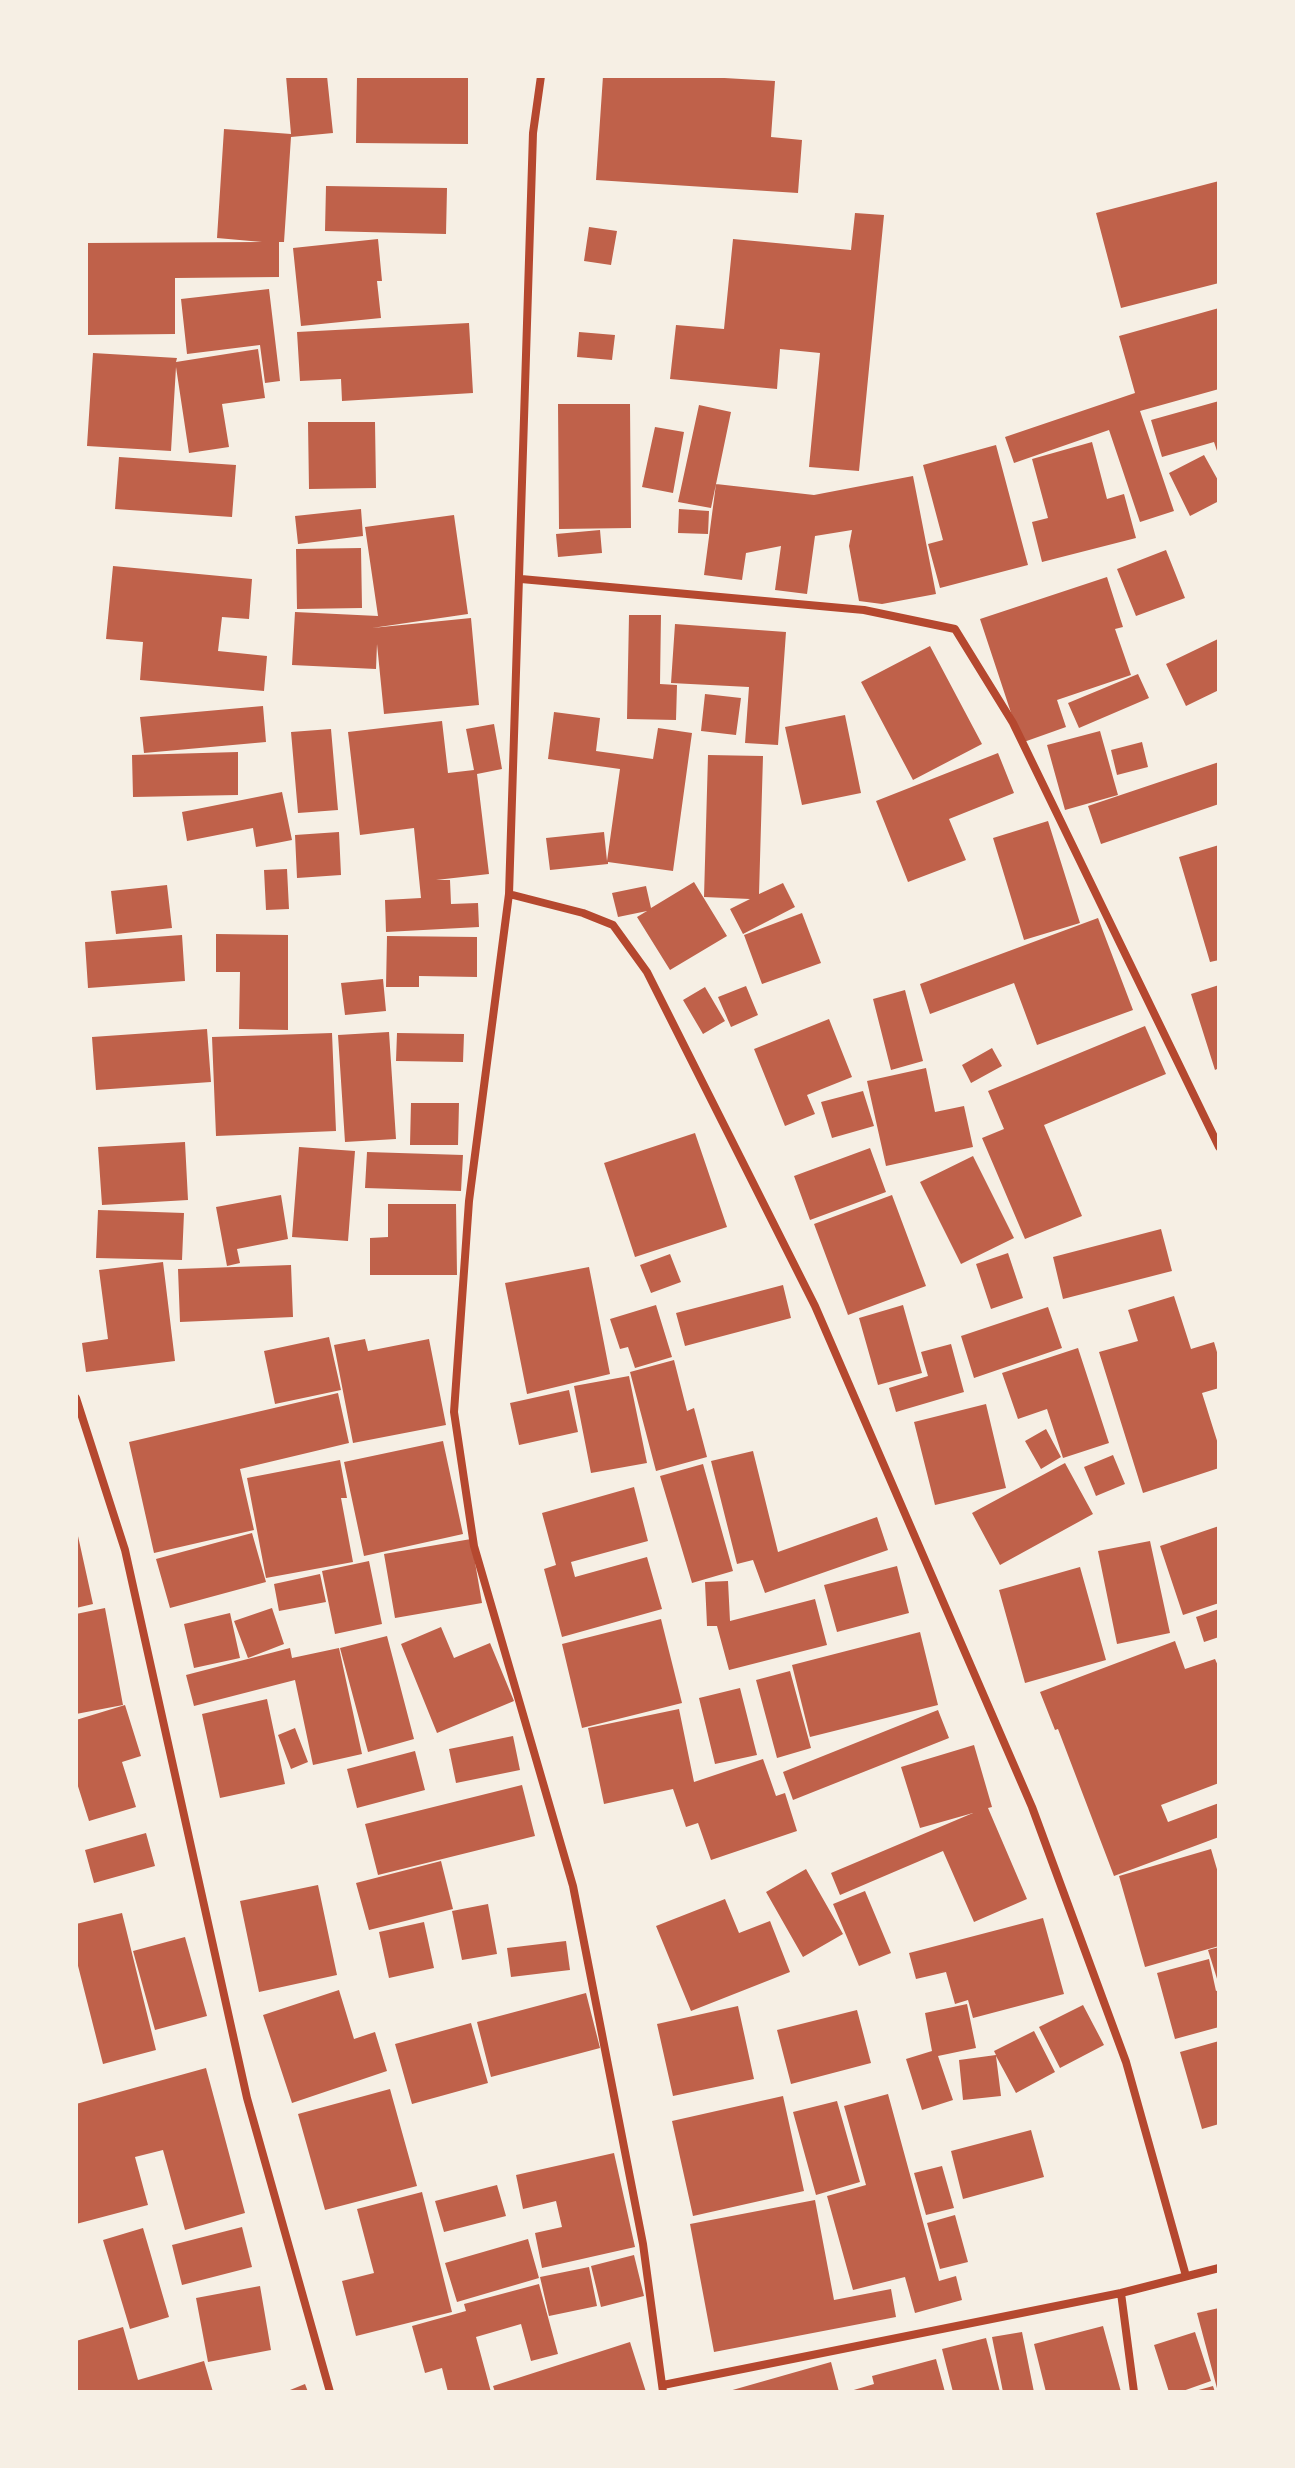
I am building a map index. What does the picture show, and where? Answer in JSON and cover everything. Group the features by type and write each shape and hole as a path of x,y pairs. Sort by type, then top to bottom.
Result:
{"street":[{"path":"541,76 533,133 509,894 469,1201 454,1412 474,1546 573,1886 643,2244 663,2388 1121,2293 1219,2268"},
{"path":"521,579 864,610 955,629 1013,723 1219,1147"},
{"path":"509,894 583,913 613,925 647,972 815,1306 1032,1807 1126,2062 1186,2276"},
{"path":"76,1398 125,1550 247,2098 330,2392"},
{"path":"1121,2293 1134,2392"}],"building":[{"path":"286,76 327,76 333,133 291,137 284,242 279,242 279,277 175,278 175,334 88,335 88,243 262,242 217,238 224,129 291,134"},
{"path":"357,76 468,76 468,144 356,143"},
{"path":"603,76 691,76 775,81 771,137 802,140 798,193 596,180"},
{"path":"1219,181 1219,283 1121,308 1096,213"},
{"path":"326,186 447,188 446,234 325,231"},
{"path":"855,213 884,215 859,471 809,467 820,353 780,349 777,389 670,379 676,325 724,329 733,239 851,250"},
{"path":"589,227 617,231 611,265 584,261"},
{"path":"378,239 382,281 377,281 381,318 301,326 293,248"},
{"path":"269,289 280,381 265,383 260,345 187,354 181,299"},
{"path":"1219,308 1219,389 1140,411 1174,511 1140,522 1109,430 1014,463 1005,437 1135,393 1119,336"},
{"path":"469,323 473,393 342,401 341,379 300,381 297,332"},
{"path":"579,332 615,335 612,360 577,357"},
{"path":"258,349 265,398 222,404 229,447 189,453 176,367 171,451 87,446 93,353 177,358 176,362"},
{"path":"1219,401 1219,457 1214,442 1162,457 1151,420"},
{"path":"558,404 630,404 631,528 559,529"},
{"path":"699,405 731,412 711,508 678,502"},
{"path":"308,422 375,422 376,488 309,489"},
{"path":"655,427 684,432 673,493 642,487"},
{"path":"1092,442 1107,499 1124,494 1136,538 1042,562 1032,522 1048,518 1032,459"},
{"path":"996,445 1028,565 940,588 928,544 943,540 923,465"},
{"path":"1204,455 1219,482 1219,501 1190,516 1169,473"},
{"path":"119,457 236,465 232,517 115,509"},
{"path":"913,476 936,594 882,604 859,601 849,546 852,530 815,536 807,594 775,590 781,546 746,553 742,580 704,575 716,484 814,495"},
{"path":"361,509 363,536 298,544 295,516"},
{"path":"679,509 709,511 708,534 678,533"},
{"path":"454,515 468,614 372,628 471,618 479,705 384,714 377,644 376,669 292,665 295,612 378,616 365,527"},
{"path":"600,530 602,553 558,557 556,534"},
{"path":"361,548 362,608 297,609 296,549"},
{"path":"1166,550 1185,598 1136,616 1117,569"},
{"path":"113,566 252,579 249,619 222,617 218,651 267,656 264,691 140,680 143,642 106,639"},
{"path":"1107,577 1123,627 1115,629 1131,675 1057,700 1066,727 1021,743 980,619"},
{"path":"629,615 661,615 660,684 677,685 676,720 627,719"},
{"path":"675,624 786,632 778,745 745,743 749,687 671,683"},
{"path":"1218,639 1219,690 1186,706 1166,664"},
{"path":"930,646 982,744 913,780 861,682"},
{"path":"1138,674 1149,698 1079,728 1068,703"},
{"path":"705,694 741,698 736,735 701,731"},
{"path":"263,706 266,742 144,753 140,717"},
{"path":"554,712 600,718 596,751 653,759 658,728 692,733 673,871 608,862 550,870 546,838 604,832 607,861 620,769 548,759"},
{"path":"845,715 861,793 802,805 785,727"},
{"path":"442,721 448,773 474,770 466,729 494,724 502,769 477,774 489,874 436,880 450,880 451,904 478,903 479,927 386,932 385,900 421,898 414,828 360,835 348,732"},
{"path":"331,729 338,810 298,813 291,732"},
{"path":"1100,731 1118,795 1065,810 1047,745"},
{"path":"1142,742 1148,767 1117,775 1111,750"},
{"path":"238,752 238,795 133,797 132,755"},
{"path":"998,753 1014,793 949,819 966,860 908,882 876,801"},
{"path":"708,755 763,756 759,894 783,883 795,907 743,934 730,909 750,899 704,897"},
{"path":"1219,762 1219,804 1101,844 1088,806"},
{"path":"282,792 292,840 256,847 253,828 187,841 182,812"},
{"path":"1048,821 1080,923 1024,940 993,838"},
{"path":"339,832 341,875 297,878 295,835"},
{"path":"1219,845 1219,960 1210,962 1179,857"},
{"path":"287,869 289,909 266,910 264,870"},
{"path":"694,882 727,936 670,970 637,917 647,911 618,917 612,893 646,886 651,908"},
{"path":"167,885 172,928 116,934 111,891"},
{"path":"802,913 821,963 762,984 744,935"},
{"path":"1098,918 1133,1010 1037,1045 1014,983 930,1014 920,984"},
{"path":"216,934 288,935 288,1030 239,1029 240,972 216,972"},
{"path":"182,935 185,981 88,988 85,942"},
{"path":"387,936 477,937 477,977 419,976 419,987 386,987"},
{"path":"383,979 386,1011 345,1015 341,983"},
{"path":"1219,985 1219,1068 1215,1070 1191,994"},
{"path":"746,986 758,1015 731,1027 718,997"},
{"path":"705,987 725,1021 703,1034 683,1000"},
{"path":"905,990 923,1061 891,1070 873,999"},
{"path":"829,1019 852,1077 807,1095 815,1114 785,1126 754,1049"},
{"path":"1145,1026 1166,1074 1044,1125 1082,1216 1025,1239 982,1138 1004,1129 988,1091"},
{"path":"207,1029 211,1082 96,1090 92,1037"},
{"path":"389,1032 396,1139 345,1142 338,1035"},
{"path":"332,1033 336,1131 216,1136 212,1037"},
{"path":"397,1033 464,1034 463,1062 396,1061"},
{"path":"992,1048 1002,1066 971,1083 962,1065"},
{"path":"926,1068 935,1112 964,1106 973,1147 886,1166 867,1081"},
{"path":"863,1091 874,1126 832,1138 821,1102"},
{"path":"411,1103 459,1103 458,1145 410,1145"},
{"path":"695,1133 727,1227 635,1257 604,1163"},
{"path":"185,1142 188,1200 102,1205 98,1147"},
{"path":"299,1147 355,1151 348,1241 292,1237"},
{"path":"870,1148 886,1192 810,1220 794,1176"},
{"path":"367,1152 463,1155 461,1191 365,1188"},
{"path":"973,1156 1014,1238 961,1264 920,1182"},
{"path":"281,1195 288,1239 237,1249 240,1263 227,1266 216,1207"},
{"path":"892,1195 926,1286 848,1315 814,1224"},
{"path":"388,1204 456,1204 457,1275 370,1275 370,1238 388,1237"},
{"path":"98,1210 184,1213 182,1260 96,1258"},
{"path":"1161,1229 1172,1271 1063,1299 1053,1257"},
{"path":"1008,1253 1023,1298 991,1309 976,1264"},
{"path":"670,1254 681,1282 651,1293 640,1265"},
{"path":"163,1262 175,1361 86,1372 82,1343 108,1339 99,1270"},
{"path":"291,1265 293,1317 180,1322 178,1269"},
{"path":"589,1267 610,1374 527,1394 505,1283"},
{"path":"783,1285 791,1318 685,1346 676,1313"},
{"path":"1174,1296 1191,1349 1214,1342 1219,1359 1219,1388 1202,1393 1219,1447 1219,1468 1143,1493 1099,1352 1138,1341 1128,1310"},
{"path":"656,1305 672,1357 635,1368 628,1347 620,1349 610,1319"},
{"path":"903,1305 922,1373 878,1385 859,1318"},
{"path":"1048,1307 1062,1348 974,1378 961,1336"},
{"path":"329,1337 341,1390 275,1404 264,1351"},
{"path":"365,1339 368,1351 429,1339 446,1425 353,1443 334,1345"},
{"path":"951,1344 964,1392 896,1412 889,1388 928,1376 921,1352"},
{"path":"1078,1348 1109,1443 1063,1458 1047,1409 1018,1419 1002,1373"},
{"path":"674,1360 687,1411 694,1408 707,1457 656,1471 630,1372"},
{"path":"629,1376 647,1463 591,1473 574,1386"},
{"path":"569,1390 578,1432 519,1445 510,1403"},
{"path":"338,1393 349,1443 240,1469 254,1530 154,1553 129,1442"},
{"path":"986,1404 1006,1488 935,1505 914,1422"},
{"path":"1046,1429 1061,1457 1041,1469 1025,1441"},
{"path":"443,1441 463,1534 364,1556 344,1462"},
{"path":"753,1451 778,1552 877,1517 888,1550 765,1593 753,1560 737,1564 711,1461"},
{"path":"1113,1455 1125,1484 1096,1496 1084,1467"},
{"path":"340,1460 347,1498 341,1498 353,1562 266,1578 247,1478"},
{"path":"1065,1463 1093,1514 1000,1565 972,1513"},
{"path":"703,1464 733,1571 692,1583 660,1476"},
{"path":"634,1487 648,1541 571,1562 575,1577 647,1557 662,1609 562,1637 544,1569 556,1565 542,1513"},
{"path":"1219,1526 1219,1603 1183,1615 1160,1546"},
{"path":"76,1527 93,1604 76,1608"},
{"path":"252,1533 266,1582 170,1608 156,1559"},
{"path":"471,1539 482,1603 395,1618 384,1554"},
{"path":"1150,1541 1170,1633 1117,1644 1098,1551"},
{"path":"369,1561 382,1624 335,1634 322,1571"},
{"path":"897,1566 909,1613 837,1632 824,1585"},
{"path":"1080,1567 1106,1660 1025,1683 999,1590"},
{"path":"320,1574 326,1602 279,1611 274,1584"},
{"path":"728,1581 730,1621 815,1599 827,1645 729,1670 717,1626 707,1626 705,1582"},
{"path":"105,1608 123,1705 76,1714 76,1614"},
{"path":"272,1608 284,1644 248,1658 234,1621"},
{"path":"1219,1609 1219,1637 1204,1642 1196,1617"},
{"path":"230,1613 240,1658 194,1668 184,1624"},
{"path":"661,1619 682,1703 582,1728 562,1644"},
{"path":"441,1627 454,1658 490,1643 514,1701 437,1733 401,1644"},
{"path":"920,1632 938,1705 810,1737 792,1665"},
{"path":"387,1636 414,1739 368,1752 340,1648"},
{"path":"1175,1641 1185,1669 1215,1659 1219,1668 1219,1783 1161,1805 1168,1822 1219,1803 1219,1837 1114,1876 1058,1729 1055,1730 1040,1692"},
{"path":"290,1648 292,1658 339,1648 362,1754 313,1765 295,1680 194,1706 186,1675"},
{"path":"790,1671 811,1748 777,1758 756,1680"},
{"path":"740,1688 757,1755 715,1764 699,1698"},
{"path":"267,1699 285,1784 220,1798 202,1714"},
{"path":"125,1705 141,1756 122,1762 136,1807 89,1821 76,1780 76,1720"},
{"path":"679,1709 694,1782 763,1759 776,1796 785,1793 797,1831 711,1860 698,1823 686,1827 673,1789 604,1804 588,1728"},
{"path":"938,1710 949,1738 793,1800 783,1772"},
{"path":"295,1728 308,1762 291,1769 278,1735"},
{"path":"513,1736 520,1770 456,1783 449,1749"},
{"path":"974,1745 992,1807 988,1808 1027,1899 974,1922 943,1851 840,1895 831,1873 973,1813 920,1828 901,1767"},
{"path":"415,1751 425,1790 357,1808 347,1769"},
{"path":"522,1785 535,1836 378,1875 365,1824"},
{"path":"146,1833 155,1866 94,1883 85,1850"},
{"path":"1211,1849 1219,1876 1219,1946 1145,1967 1119,1876"},
{"path":"441,1861 453,1909 369,1930 356,1883"},
{"path":"806,1869 843,1934 803,1957 766,1892"},
{"path":"318,1885 337,1975 259,1992 240,1901"},
{"path":"865,1891 891,1953 859,1966 833,1904"},
{"path":"725,1899 739,1933 770,1921 790,1972 691,2011 656,1926"},
{"path":"488,1904 497,1954 462,1960 452,1911"},
{"path":"122,1913 156,2050 103,2064 76,1958 76,1924"},
{"path":"1043,1918 1064,1994 973,2018 968,2000 955,2004 946,1972 916,1979 909,1953"},
{"path":"424,1922 434,1968 389,1978 379,1932"},
{"path":"185,1937 207,2016 155,2030 133,1951"},
{"path":"566,1941 570,1970 511,1977 507,1948"},
{"path":"1219,1947 1219,1982 1218,1982 1208,1950"},
{"path":"1209,1959 1216,1991 1219,1990 1219,2027 1175,2039 1157,1973"},
{"path":"339,1990 354,2039 375,2032 387,2071 292,2103 263,2015"},
{"path":"586,1993 600,2048 491,2077 477,2022"},
{"path":"967,2004 976,2048 938,2056 953,2100 922,2110 906,2059 932,2051 925,2013"},
{"path":"1083,2005 1104,2045 1060,2068 1039,2027"},
{"path":"738,2006 754,2079 673,2096 657,2024"},
{"path":"857,2010 871,2063 791,2084 777,2030"},
{"path":"471,2023 488,2083 412,2104 395,2044"},
{"path":"1034,2031 1055,2072 1016,2093 996,2056 1001,2096 963,2100 959,2060 996,2055 994,2051"},
{"path":"1219,2041 1219,2124 1202,2129 1180,2052"},
{"path":"206,2068 245,2213 185,2230 163,2150 135,2157 148,2205 76,2224 76,2104"},
{"path":"390,2089 417,2186 325,2210 298,2114"},
{"path":"888,2094 939,2281 956,2276 962,2300 915,2313 905,2277 853,2290 827,2196 866,2185 844,2106"},
{"path":"783,2096 804,2191 693,2216 672,2121"},
{"path":"837,2101 860,2182 816,2195 793,2112"},
{"path":"1031,2130 1044,2177 963,2199 951,2151"},
{"path":"614,2153 635,2247 542,2268 535,2233 562,2227 556,2201 523,2209 516,2175"},
{"path":"942,2166 954,2208 926,2215 914,2173"},
{"path":"497,2185 506,2216 444,2232 435,2201"},
{"path":"422,2192 452,2312 356,2336 342,2281 374,2273 357,2209"},
{"path":"815,2200 834,2300 891,2289 896,2317 714,2352 690,2224"},
{"path":"955,2215 968,2262 940,2269 927,2223"},
{"path":"242,2227 252,2267 182,2285 172,2245"},
{"path":"143,2228 169,2317 130,2329 103,2240"},
{"path":"528,2239 539,2278 457,2302 445,2263"},
{"path":"634,2255 644,2296 601,2307 591,2266"},
{"path":"589,2267 597,2306 549,2316 540,2277"},
{"path":"539,2284 558,2354 531,2361 521,2324 476,2337 491,2392 448,2392 442,2368 425,2373 412,2326 466,2311 464,2304"},
{"path":"260,2286 271,2350 208,2362 196,2298"},
{"path":"1219,2308 1219,2392 1218,2392 1197,2313"},
{"path":"1103,2326 1121,2392 1046,2392 1034,2344"},
{"path":"123,2327 138,2380 204,2361 213,2392 76,2392 76,2341"},
{"path":"1022,2332 1034,2392 1003,2392 992,2337"},
{"path":"1195,2332 1211,2381 1180,2392 1169,2392 1154,2345"},
{"path":"986,2338 1000,2392 953,2392 942,2349"},
{"path":"630,2342 646,2392 495,2392 493,2386"},
{"path":"936,2359 945,2392 847,2392 874,2384 872,2376"},
{"path":"831,2362 839,2392 729,2391"},
{"path":"305,2384 308,2392 285,2392"},
{"path":"1213,2386 1215,2392 1195,2392 1195,2391"}]}
